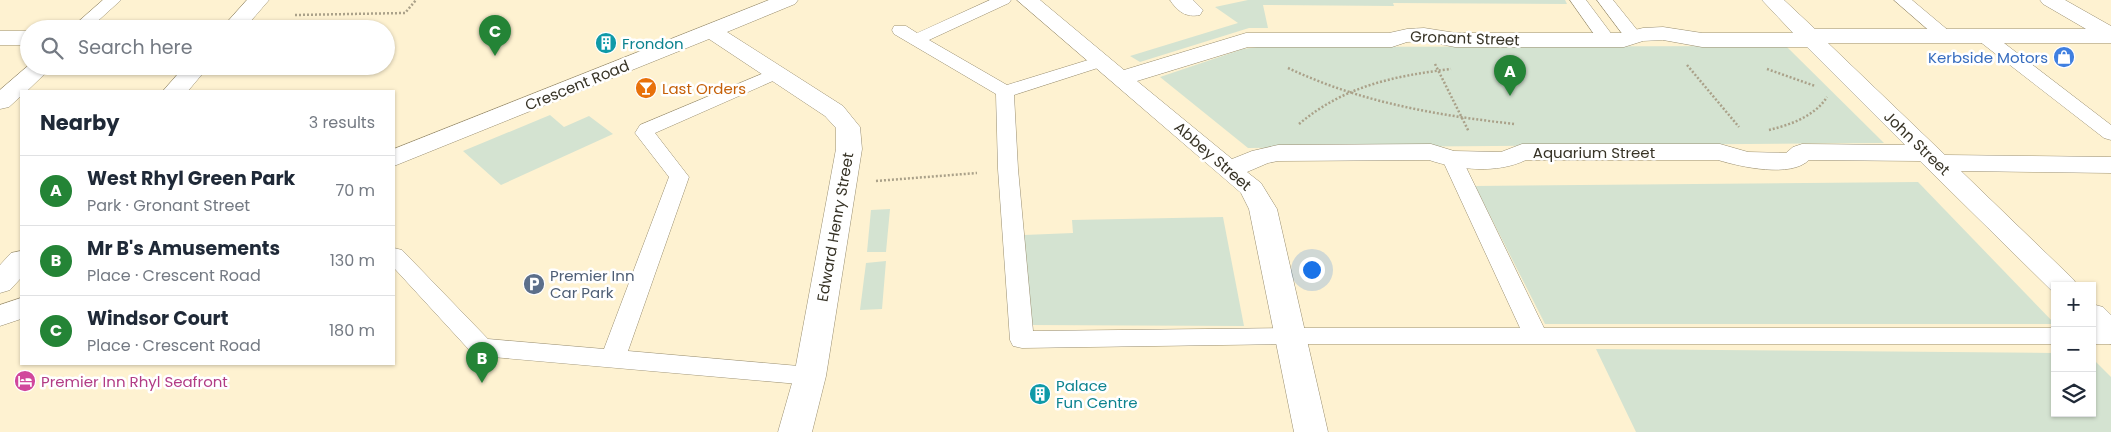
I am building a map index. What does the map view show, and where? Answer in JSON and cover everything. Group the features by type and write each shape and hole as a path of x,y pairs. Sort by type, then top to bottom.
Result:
{"street":[{"path":"240,20 259,0"},
{"name":"Crescent Road","path":"395,158 788,0"},
{"name":"Abbey Street","path":"1027,0 1231,169 1252,189 1264,210 1289,336 1311,432"},
{"name":"John Street","path":"1772,0 2059,282"},
{"path":"2050,0 2111,35"},
{"name":"Edward Henry Street","path":"711,30 834,111 848,126 849,148 810,376 795,432"},
{"name":"Gronant Street","path":"1122,78 1246,40 1392,40 1402,35 1441,36 1455,40 1624,40 1638,34 1685,35 1702,40 2111,35"},
{"path":"0,38 20,38"},
{"path":"0,102 32,75"},
{"path":"176,90 190,75"},
{"name":"Aquarium Street","path":"1231,169 1261,156 1278,153 1431,152 1452,159 1505,160 1522,152 1720,152 1746,160 1793,161 1802,152 2111,165"},
{"path":"0,283 20,261"},
{"path":"0,316 20,308"},
{"path":"2096,318 2111,334"}],"lane":[{"path":"89,20 113,0"},
{"path":"1003,0 909,34 1005,92 1101,61"},
{"path":"1578,0 1607,40"},
{"path":"1605,0 1633,36"},
{"path":"1902,0 1946,36"},
{"path":"1985,37 2111,134"},
{"path":"613,359 679,177 644,133 647,129 776,73"},
{"path":"1005,92 1008,171 1022,340 1289,336 2051,336"},
{"path":"1452,159 1536,337"},
{"path":"395,256 481,347 810,376"},
{"path":"2096,336 2111,334"}],"path":[{"path":"295,14 405,13 416,0"},
{"path":"1419,35 1483,160"},
{"path":"1662,35 1766,160"},
{"path":"1456,68 1438,70 1347,93 1411,109 1519,125"},
{"path":"1766,69 1821,88"},
{"path":"1764,131 1803,117 1821,106 1828,92"},
{"path":"843,183 1008,171"}],"green space":[{"path":"1248,0 1565,0 1567,4 1393,3 1394,6 1263,5 1268,28 1249,28 1140,62 1130,56 1238,23 1215,7"},
{"path":"1786,46 1884,143 1248,148 1160,77 1243,49 1257,47"},
{"path":"550,115 564,127 589,116 613,134 501,185 463,151"},
{"path":"1918,182 2051,320 2051,324 1545,324 1475,186"},
{"path":"890,209 886,252 867,252 871,210"},
{"path":"1223,217 1244,326 1030,325 1024,235 1073,233 1072,220"},
{"path":"886,261 882,309 860,310 866,263"},
{"path":"1596,349 2051,353 2051,417 2096,417 2096,362 2111,377 2111,432 1636,432"}],"place":[{"name":"Frondon","path":"606,43"},
{"name":"Windsor Court","path":"495,56"},
{"name":"Kerbside Motors","path":"2064,57"},
{"name":"Last Orders","path":"646,88"},
{"name":"West Rhyl Green Park","path":"1510,96"},
{"name":"Premier Inn Car Park","path":"534,284"},
{"name":"Premier Inn Rhyl Seafront","path":"25,381"},
{"name":"Mr B's Amusements","path":"482,383"},
{"name":"Palace Fun Centre","path":"1040,394"}]}
